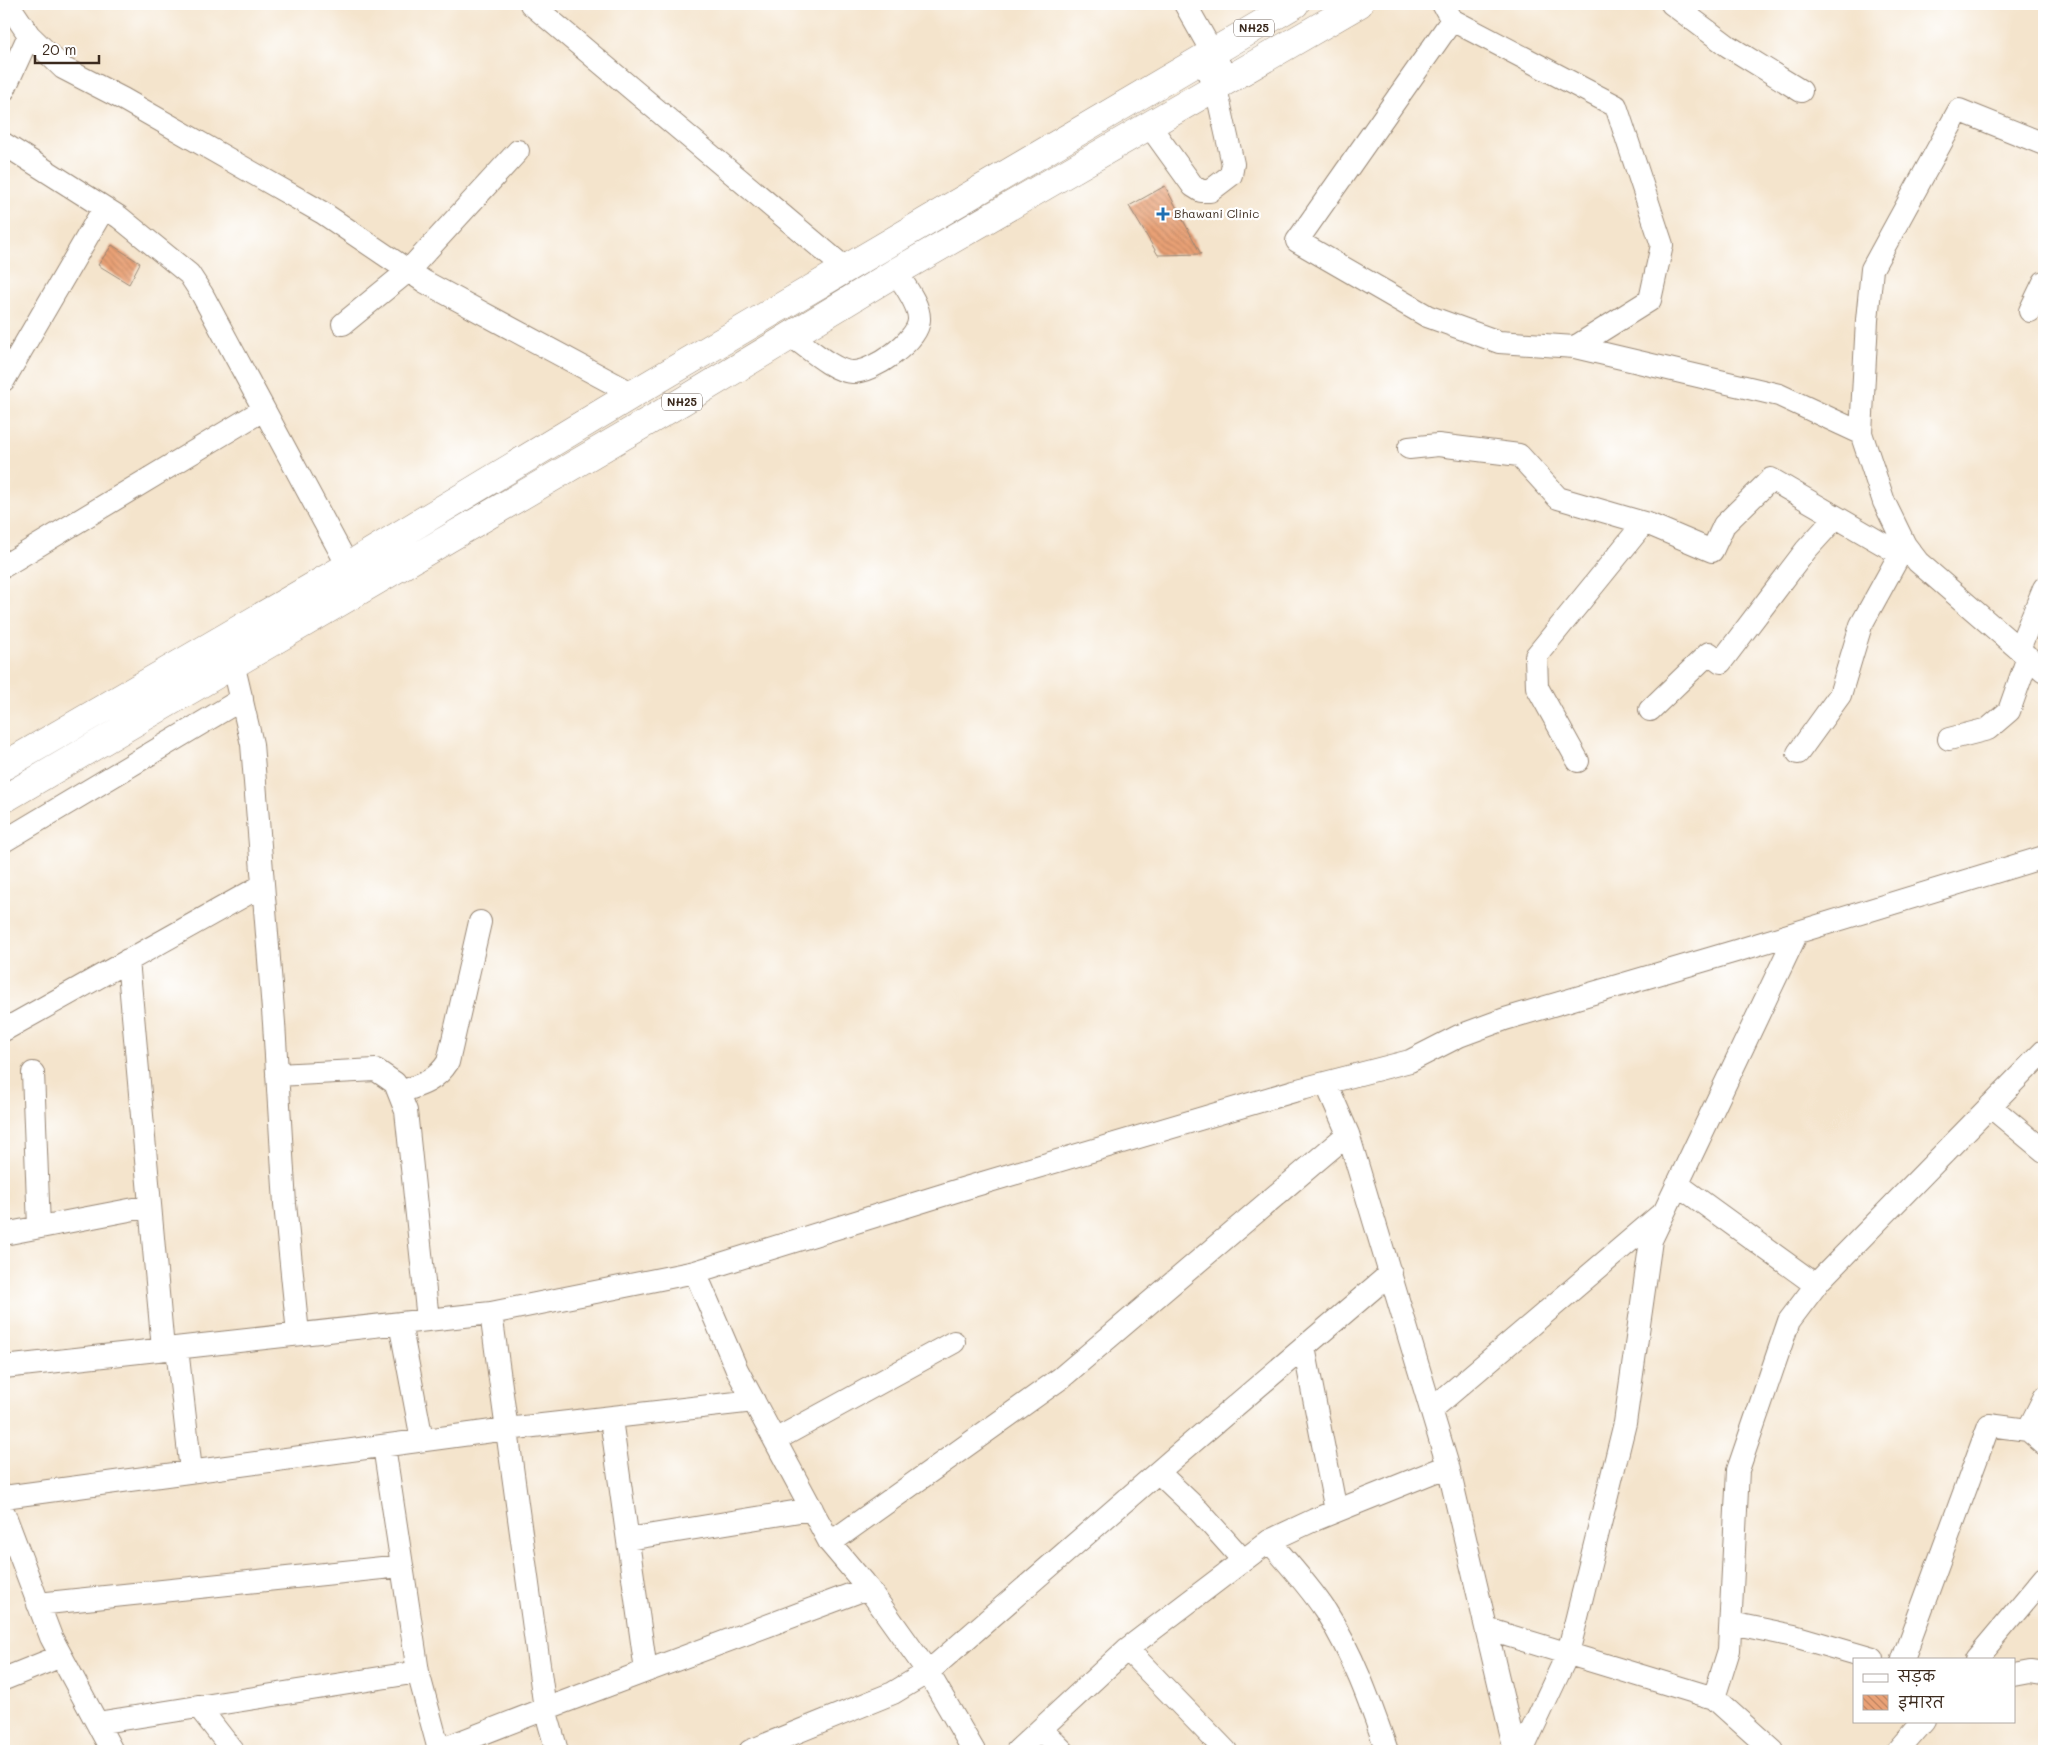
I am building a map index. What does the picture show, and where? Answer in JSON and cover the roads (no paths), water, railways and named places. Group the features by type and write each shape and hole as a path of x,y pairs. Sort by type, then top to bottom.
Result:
{"highway":[{"name":"NH25","path":"4,766 348,566 633,394 1295,4"},
{"name":"NH25","path":"4,799 233,663 683,401 896,272 1359,4"}],"street":[{"path":"531,4 846,269"},
{"path":"1149,125 1193,186 1201,191 1210,191 1231,175 1233,164 1222,85 1207,56 1185,4"},
{"path":"1672,4 1728,46 1801,91"},
{"path":"16,8 29,35 63,68 123,99 323,213 425,282 633,394"},
{"path":"1575,347 1650,300 1662,245 1616,106 1448,12 1296,241 1428,316 1499,342 1575,347 1779,396 1861,433"},
{"path":"4,90 29,35"},
{"path":"1903,549 1884,502 1861,433 1867,320 1872,270 1959,110 2044,144"},
{"path":"4,144 104,208 141,234 189,274 202,294 348,566"},
{"path":"343,324 408,271 518,151"},
{"path":"4,380 104,208"},
{"path":"790,335 838,369 853,372 867,369 883,361 904,344 915,332 919,321 917,309 896,272"},
{"path":"2030,312 2044,282"},
{"path":"4,566 263,410"},
{"path":"1408,448 1438,445 1519,455 1558,498 1644,523 1712,551 1724,524 1771,479 1836,517 1903,549 2030,659"},
{"path":"1650,710 1709,653 1721,662 1806,550 1836,517"},
{"path":"1578,761 1537,687 1536,656 1644,523"},
{"path":"1798,753 1840,695 1861,624 1903,549"},
{"path":"1950,739 1988,729 2009,711 2030,659 2044,588"},
{"path":"233,663 252,744 285,1204 298,1334"},
{"path":"4,840 242,699"},
{"path":"4,1367 491,1313 695,1272 959,1190 1326,1083 1410,1061 1459,1036 1505,1019 2044,856"},
{"path":"4,1030 263,885"},
{"path":"400,1092 429,1082 441,1074 448,1062 480,922"},
{"path":"1522,1751 1568,1653 1625,1423 1651,1240 1797,932"},
{"path":"128,960 150,1206 170,1349 191,1472"},
{"path":"1714,1698 1729,1650 1738,1470 1789,1322 1816,1285 2044,1051"},
{"path":"277,1075 376,1070 395,1083 406,1111 428,1320"},
{"path":"33,1073 39,1227"},
{"path":"1326,1083 1348,1134 1448,1466 1515,1751"},
{"path":"1990,1106 2044,1151"},
{"path":"830,1543 1062,1378 1348,1134"},
{"path":"1678,1184 1816,1285"},
{"path":"4,1234 150,1206"},
{"path":"1432,1410 1665,1211"},
{"path":"695,1272 737,1370 830,1543 868,1588 928,1672 974,1751"},
{"path":"750,1751 892,1693 928,1672 1391,1273"},
{"path":"491,1313 545,1709 557,1751"},
{"path":"400,1323 422,1440"},
{"path":"775,1440 954,1342"},
{"path":"1304,1347 1336,1511"},
{"path":"1903,1658 1989,1425 2036,1437 2044,1398"},
{"path":"4,1497 507,1429 754,1402"},
{"path":"611,1419 646,1671"},
{"path":"384,1446 418,1672 438,1751 868,1588"},
{"path":"1018,1751 1127,1649 1269,1541 1336,1511 1448,1466"},
{"path":"1158,1472 1199,1511 1244,1560"},
{"path":"628,1539 812,1509"},
{"path":"4,1513 38,1604 61,1656 112,1751"},
{"path":"1269,1541 1324,1609 1347,1649 1364,1685 1387,1751"},
{"path":"38,1604 401,1566"},
{"path":"1977,1658 2044,1578"},
{"path":"1731,1623 1794,1636 1870,1658"},
{"path":"1487,1629 1714,1698 1773,1751"},
{"path":"1127,1649 1226,1751"},
{"path":"4,1679 61,1656"},
{"path":"97,1723 418,1672"},
{"path":"2016,1675 2030,1672 2044,1674"},
{"path":"198,1706 233,1751"},
{"path":"1898,1751 1923,1722"},
{"path":"1041,1730 1063,1751"}],"place":[{"name":"Bhawani Clinic","path":"1163,214"}]}
